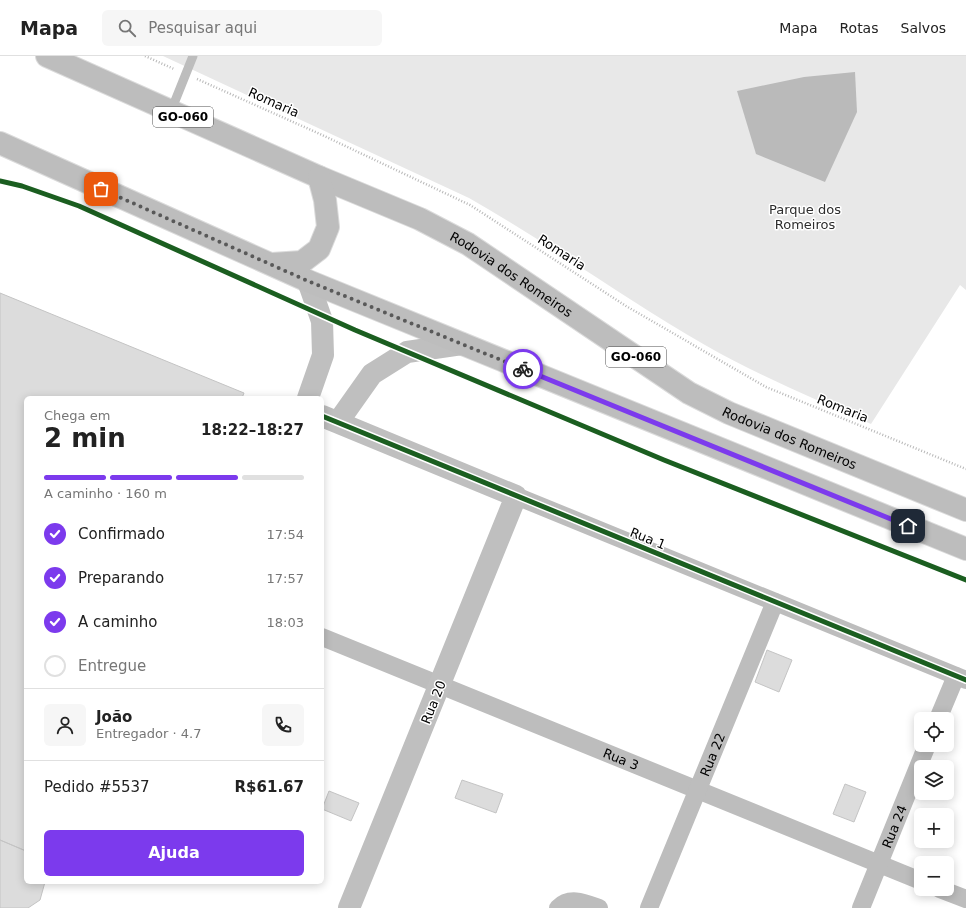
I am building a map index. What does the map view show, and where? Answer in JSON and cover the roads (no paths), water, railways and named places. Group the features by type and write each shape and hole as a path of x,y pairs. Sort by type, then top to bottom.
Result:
{"main road":[{"name":"Rodovia dos Romeiros","path":"48,56 319,177 420,219 468,244 689,393 729,413 966,510"},
{"path":"0,143 308,281 966,549"},
{"path":"271,264 302,262 318,249 328,227 325,200 319,177"}],"street":[{"path":"308,281 322,321 323,355 309,396"},
{"path":"330,419 372,374 407,352 462,344"},
{"name":"Rua 1","path":"330,419 961,678"},
{"name":"Rua 20","path":"349,908 516,496"},
{"name":"Rua 22","path":"649,908 775,602"},
{"name":"Rua 3","path":"324,638 914,878"},
{"path":"942,712 961,678"},
{"name":"Rua 24","path":"861,908 925,752"},
{"path":"954,895 966,900"},
{"path":"558,908 561,905 573,900 599,908"}],"lane":[{"path":"171,111 193,56"}],"park label":[{"name":"Parque dos Romeiros","path":"805,216"}]}
